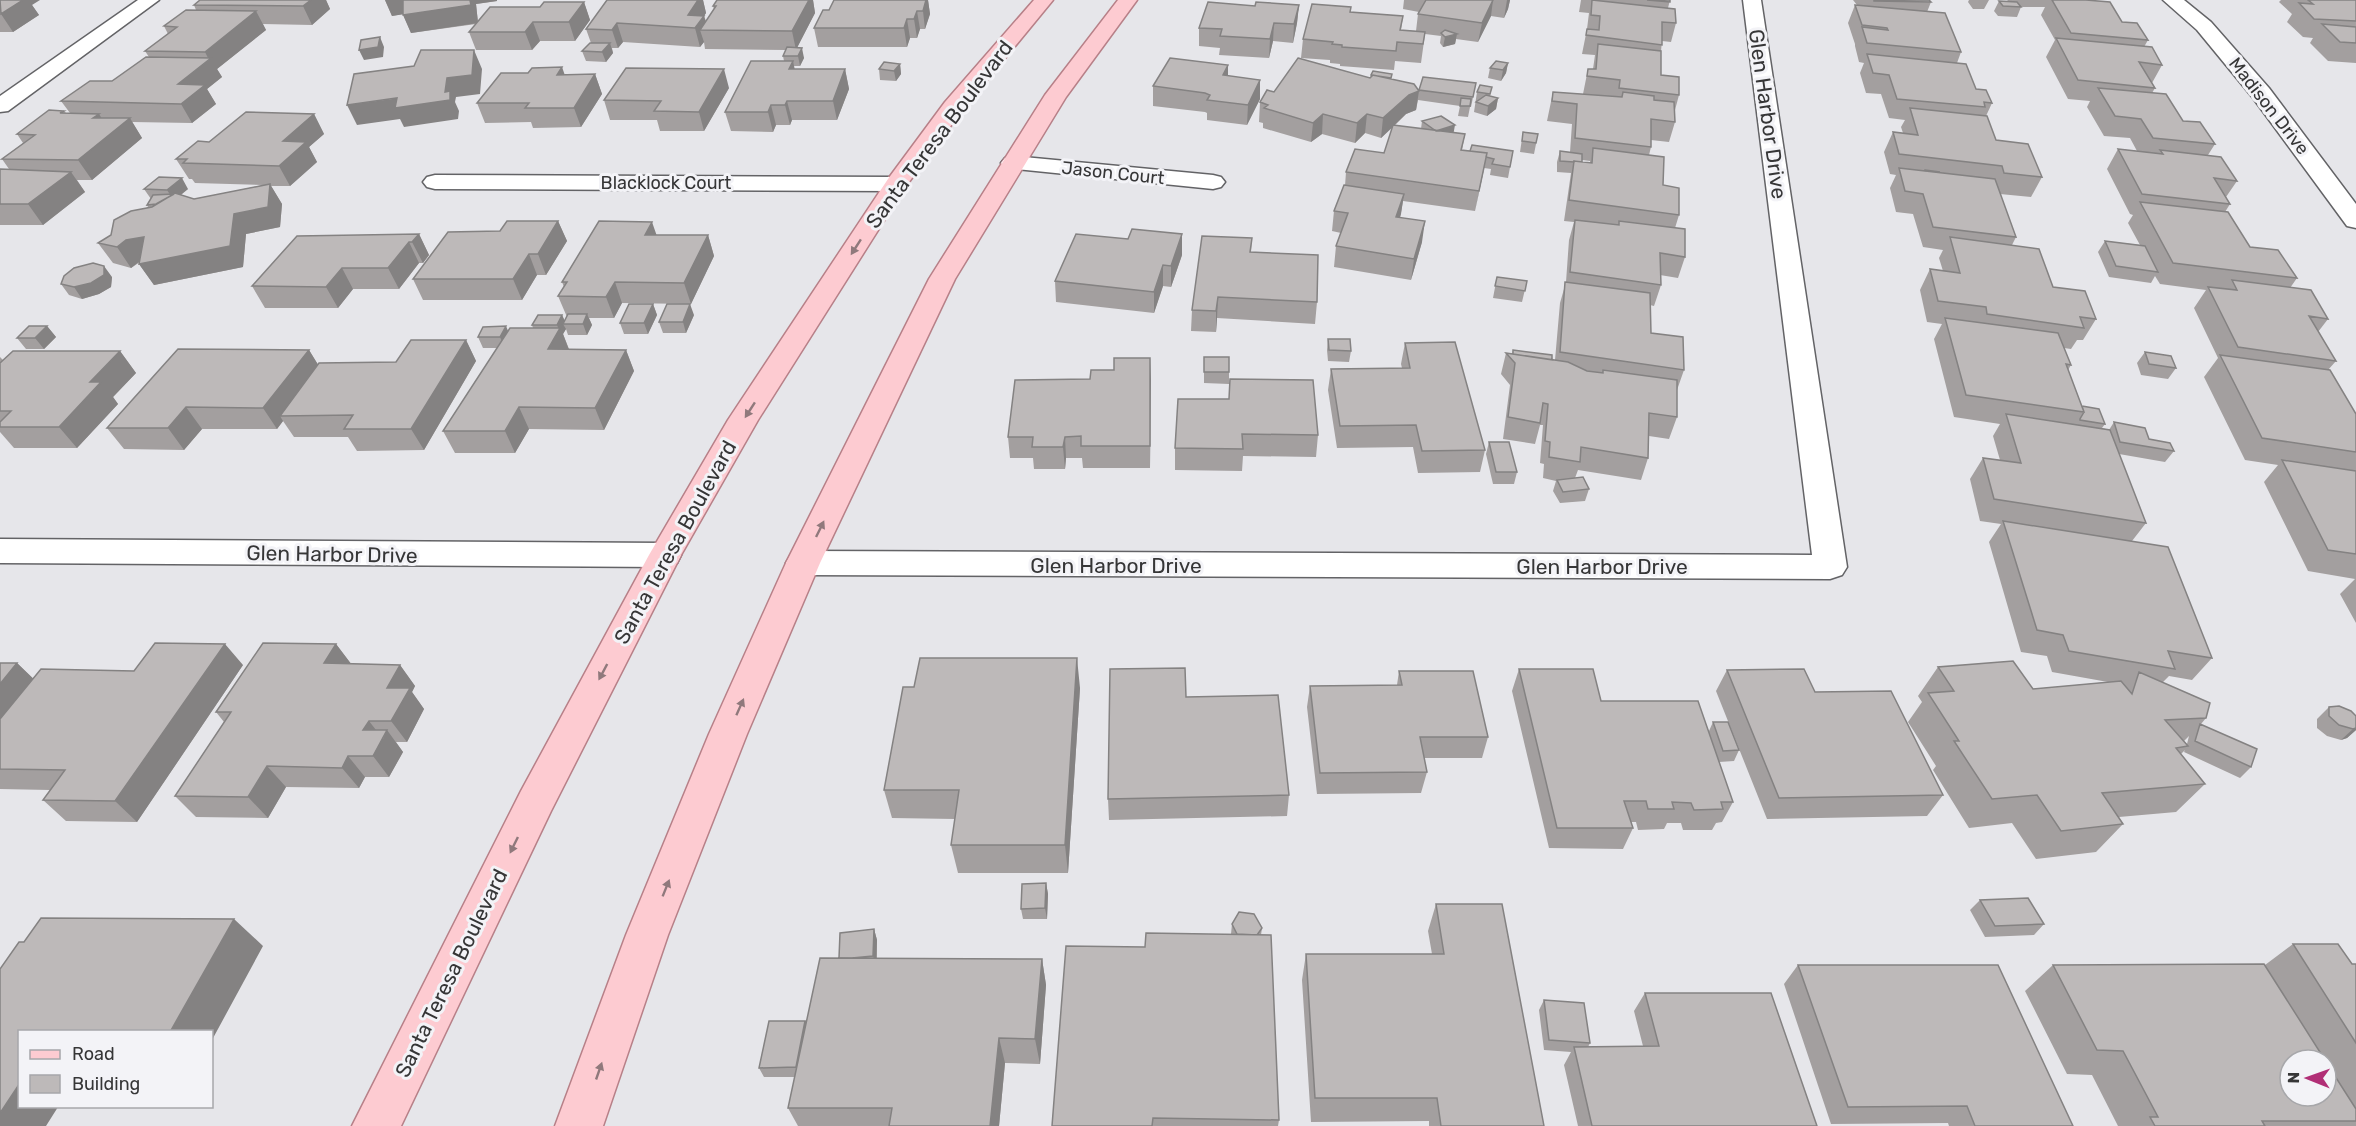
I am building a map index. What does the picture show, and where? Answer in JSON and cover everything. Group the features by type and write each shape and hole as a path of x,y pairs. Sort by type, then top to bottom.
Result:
{"main road":[{"name":"Santa Teresa Boulevard","path":"376,1126 535,803 665,555 743,420 896,184 953,107 1044,0"},
{"path":"579,1126 651,924 728,734 803,563 942,279 1056,95 1128,0"}],"street":[{"path":"0,106 150,0"},
{"name":"Glen Harbor Drive","path":"803,563 1830,567 1752,0"},
{"name":"Madison Drive","path":"2172,0 2204,26 2261,93 2356,221"},
{"name":"Jason Court","path":"1013,163 1213,182"},
{"name":"Blacklock Court","path":"435,182 896,184"},
{"name":"Glen Harbor Drive","path":"0,550 665,555"}],"building":[{"path":"0,0 23,0 1,14"},
{"path":"200,0 311,0 303,6 194,5"},
{"path":"403,0 470,0 471,5 403,15"},
{"path":"607,0 698,0 688,15 704,16 695,28 617,23 612,30 586,29"},
{"path":"717,0 809,0 792,31 700,30 716,6 713,6"},
{"path":"834,0 926,0 923,11 917,11 914,19 907,19 904,28 814,28 823,10 829,10"},
{"path":"1426,0 1493,0 1482,23 1418,14"},
{"path":"1592,0 1675,9 1676,23 1662,22 1662,45 1586,35 1587,29 1599,30 1600,16 1591,15"},
{"path":"1647,0 1670,0 1670,2"},
{"path":"1929,0 1931,2 1874,1"},
{"path":"2052,0 2110,2 2122,22 2137,23 2148,40 2071,33"},
{"path":"2308,0 2356,0 2356,21 2314,19 2299,3 2313,4"},
{"path":"1999,1 2017,2 2021,7 2003,6"},
{"path":"544,2 584,2 569,22 533,22 525,32 469,32 490,7 540,7"},
{"path":"1208,2 1255,6 1256,2 1299,5 1294,24 1274,23 1270,39 1220,36 1222,29 1199,28"},
{"path":"1312,4 1351,7 1350,12 1403,16 1400,30 1425,32 1423,44 1397,42 1396,51 1342,47 1342,45 1332,44 1333,42 1303,39"},
{"path":"1855,5 1945,13 1961,52 1867,43 1862,27 1888,30 1862,25"},
{"path":"186,10 256,11 205,52 145,51 177,27 164,26"},
{"path":"2322,24 2356,27 2356,43 2340,42"},
{"path":"1445,30 1457,34 1445,37 1441,33"},
{"path":"380,37 378,47 359,50 361,40"},
{"path":"2056,38 2152,47 2162,65 2139,62 2155,88 2078,80"},
{"path":"590,43 610,43 602,52 582,51"},
{"path":"1598,44 1661,51 1661,75 1679,77 1679,95 1619,88 1620,80 1587,76 1588,69 1596,69"},
{"path":"787,47 802,48 798,56 783,56"},
{"path":"421,50 474,50 472,75 447,78 445,92 450,91 450,100 395,108 397,98 347,105 354,74 414,66"},
{"path":"1867,54 1966,64 1976,89 1986,90 1992,103 1984,102 1985,107 1897,99 1889,75 1873,73"},
{"path":"146,57 211,58 178,84 205,85 181,104 61,101 90,81 112,81"},
{"path":"1170,58 1228,65 1223,75 1260,80 1248,105 1207,100 1210,95 1205,93 1153,86"},
{"path":"1298,58 1370,78 1373,75 1414,84 1419,91 1409,95 1383,118 1367,114 1357,123 1323,114 1313,123 1264,108 1268,105 1260,102 1267,90 1274,92"},
{"path":"751,61 793,61 789,69 845,69 833,101 787,101 785,105 771,105 768,112 725,112"},
{"path":"1496,61 1508,63 1503,70 1490,68"},
{"path":"884,62 900,64 894,71 879,69"},
{"path":"562,67 557,75 595,74 574,108 525,108 529,103 477,103 501,73 528,73 532,68"},
{"path":"626,68 724,69 699,112 654,111 661,101 604,100"},
{"path":"1373,71 1392,74 1391,78 1371,75"},
{"path":"1423,77 1476,83 1473,97 1419,90"},
{"path":"1480,85 1492,87 1490,94 1477,92"},
{"path":"2098,88 2166,94 2183,121 2200,122 2215,144 2153,138 2141,119 2115,116"},
{"path":"1553,92 1622,97 1623,92 1654,96 1654,100 1674,102 1675,122 1651,119 1651,147 1575,138 1577,104 1552,101"},
{"path":"1486,95 1498,98 1488,106 1476,102"},
{"path":"1461,98 1471,99 1470,106 1460,106"},
{"path":"1910,108 1987,116 1996,140 2028,144 2042,177 2004,173 2002,166 1899,154 1893,132 1918,135"},
{"path":"49,110 64,111 60,113 99,114 93,118 130,118 78,160 2,159 35,135 17,134"},
{"path":"246,112 314,114 283,141 306,142 279,166 183,163 187,159 176,159 198,141 209,142"},
{"path":"1441,116 1455,125 1436,131 1422,121"},
{"path":"1393,125 1465,134 1461,150 1487,153 1479,191 1346,172 1355,149 1384,153"},
{"path":"1523,132 1538,134 1536,143 1522,141"},
{"path":"1472,145 1513,151 1510,167 1492,164 1494,159 1486,157 1487,153 1470,151"},
{"path":"1593,148 1664,157 1663,185 1679,188 1679,215 1569,200 1574,161 1592,163"},
{"path":"2118,149 2163,154 2160,150 2221,157 2237,181 2214,178 2230,204 2142,194"},
{"path":"1560,151 1582,154 1582,162 1560,161"},
{"path":"1899,168 1995,179 2016,237 1933,227 1923,194 1905,191"},
{"path":"0,169 71,172 28,204 0,204"},
{"path":"159,177 182,178 167,190 144,189"},
{"path":"270,184 268,207 234,214 230,246 139,264 144,237 126,240 117,247 98,243 111,235 114,220 131,211 152,207 175,193 194,199"},
{"path":"1344,185 1404,194 1396,217 1425,221 1414,259 1336,246 1348,213 1334,211"},
{"path":"174,194 156,204 147,205 153,195"},
{"path":"2140,202 2228,212 2250,247 2278,250 2297,278 2173,263"},
{"path":"1575,220 1619,225 1619,221 1685,229 1685,257 1660,253 1661,285 1570,272"},
{"path":"507,221 558,221 538,254 529,254 513,279 413,279 448,232 500,231"},
{"path":"599,221 652,222 645,235 708,235 684,283 615,282 606,297 558,296 567,282 562,282"},
{"path":"1132,229 1182,234 1171,266 1163,265 1154,292 1055,281 1076,234 1128,239"},
{"path":"419,234 412,242 409,242 388,268 342,268 326,287 252,286 297,236"},
{"path":"1202,236 1252,238 1250,252 1318,255 1317,302 1218,297 1216,311 1192,310"},
{"path":"1950,237 2039,249 2053,287 2085,291 2096,319 2080,317 2084,328 1987,314 1986,307 1938,301 1930,269 1960,273"},
{"path":"2105,241 2145,246 2158,272 2116,266"},
{"path":"93,263 104,266 104,275 91,283 74,287 61,284 64,276 74,268"},
{"path":"1497,277 1527,281 1525,291 1495,286"},
{"path":"2232,280 2311,290 2328,319 2309,316 2336,361 2238,347 2208,287 2237,290"},
{"path":"1565,282 1650,293 1651,333 1683,337 1684,370 1560,352"},
{"path":"629,304 653,304 644,323 620,323"},
{"path":"667,304 690,304 683,322 659,322"},
{"path":"568,314 587,314 583,324 563,324"},
{"path":"538,315 562,315 557,325 532,325"},
{"path":"1945,318 2058,333 2071,365 2066,364 2084,412 1966,395"},
{"path":"29,326 47,326 35,338 17,338"},
{"path":"506,326 500,337 478,337 483,327"},
{"path":"510,328 560,328 548,349 626,350 595,408 519,407 505,431 443,431"},
{"path":"1328,339 1350,339 1351,351 1329,350"},
{"path":"411,340 466,340 411,429 344,429 353,415 280,416 319,363 396,362"},
{"path":"1455,342 1485,450 1422,451 1416,425 1340,426 1331,369 1410,368 1405,343"},
{"path":"178,349 309,350 263,408 186,407 168,428 107,428"},
{"path":"1513,350 1552,355 1552,360 1513,354"},
{"path":"13,351 120,351 90,382 101,382 59,427 0,427 0,422 11,411 0,411 0,363"},
{"path":"2145,352 2171,356 2176,368 2149,364"},
{"path":"1506,353 1568,362 1587,371 1603,373 1603,370 1677,380 1677,417 1649,413 1648,458 1581,447 1580,462 1549,457 1550,442 1545,441 1548,404 1543,403 1540,423 1508,417 1515,363"},
{"path":"2220,355 2330,370 2356,414 2356,452 2262,438"},
{"path":"1204,357 1229,357 1229,372 1204,372"},
{"path":"1114,358 1150,358 1150,446 1081,446 1081,436 1065,437 1063,447 1032,447 1033,437 1008,437 1015,380 1090,379 1091,370 1114,370"},
{"path":"1230,379 1313,380 1318,435 1242,434 1243,449 1175,448 1178,399 1229,399"},
{"path":"2082,406 2099,409 2105,424 2080,420 2084,412"},
{"path":"2006,414 2110,430 2146,523 1994,499 1983,458 2021,463"},
{"path":"2114,422 2145,428 2149,439 2170,443 2174,451 2120,442"},
{"path":"1489,442 1509,442 1517,472 1496,472"},
{"path":"2282,460 2356,471 2356,554 2328,550"},
{"path":"1583,477 1589,489 1563,492 1557,480"},
{"path":"2003,521 2168,547 2212,658 2168,651 2175,669 2069,651 2063,635 2037,630"},
{"path":"155,643 225,644 115,801 43,800 65,770 0,769 0,719 41,669 134,671"},
{"path":"263,643 336,644 324,663 400,665 387,688 410,688 391,721 369,721 363,730 387,730 373,756 348,756 342,768 267,766 248,797 175,796 231,712 216,712"},
{"path":"920,658 1077,658 1065,845 951,845 959,790 884,790 903,687 914,687"},
{"path":"2013,661 2033,689 2121,681 2132,694 2139,672 2210,703 2206,718 2165,720 2188,746 2176,748 2205,784 2102,793 2123,824 2061,831 2037,795 1992,799 1954,741 1959,741 1928,693 1954,691 1938,667"},
{"path":"0,663 17,663 0,684"},
{"path":"1185,668 1186,697 1278,695 1289,795 1108,799 1110,669"},
{"path":"1519,669 1593,669 1601,701 1698,701 1733,802 1721,802 1723,809 1694,810 1691,803 1672,802 1674,809 1648,809 1646,801 1624,801 1633,828 1557,828"},
{"path":"1804,669 1815,692 1891,691 1943,795 1779,798 1727,670"},
{"path":"1399,671 1473,671 1488,737 1420,737 1427,772 1320,773 1310,686 1402,685"},
{"path":"2339,706 2356,716 2356,728 2339,725 2329,716 2329,707"},
{"path":"1713,722 1728,722 1739,750 1723,751"},
{"path":"2200,724 2257,749 2251,767 2195,741"},
{"path":"1046,883 1045,908 1021,909 1022,884"},
{"path":"2028,898 2044,924 1995,926 1980,900"},
{"path":"1436,904 1502,904 1544,1126 1441,1126 1437,1098 1315,1098 1306,954 1444,954"},
{"path":"1239,912 1254,914 1262,928 1257,935 1237,934 1232,924"},
{"path":"41,918 234,919 171,1030 18,1030 18,1086 0,1113 0,969 19,942 24,942"},
{"path":"874,929 873,956 839,958 840,933"},
{"path":"1146,933 1271,935 1279,1120 1153,1118 1152,1126 1052,1126 1066,946 1145,947"},
{"path":"2293,944 2338,944 2352,964 2356,964 2356,1043"},
{"path":"820,958 1042,959 1035,1039 999,1038 990,1126 889,1126 892,1108 788,1108"},
{"path":"2264,964 2317,1048 2278,1048 2278,1108 2338,1108 2338,1081 2356,1109 2356,1121 2262,1121 2265,1126 2155,1126 2150,1117 2158,1117 2123,1051 2097,1050 2053,965"},
{"path":"1798,965 1998,965 2073,1126 1975,1126 1967,1106 1848,1107"},
{"path":"1645,993 1771,993 1817,1126 1592,1126 1574,1047 1659,1046"},
{"path":"1544,1000 1584,1003 1590,1043 1549,1040"},
{"path":"769,1021 805,1021 796,1067 759,1068"}]}
